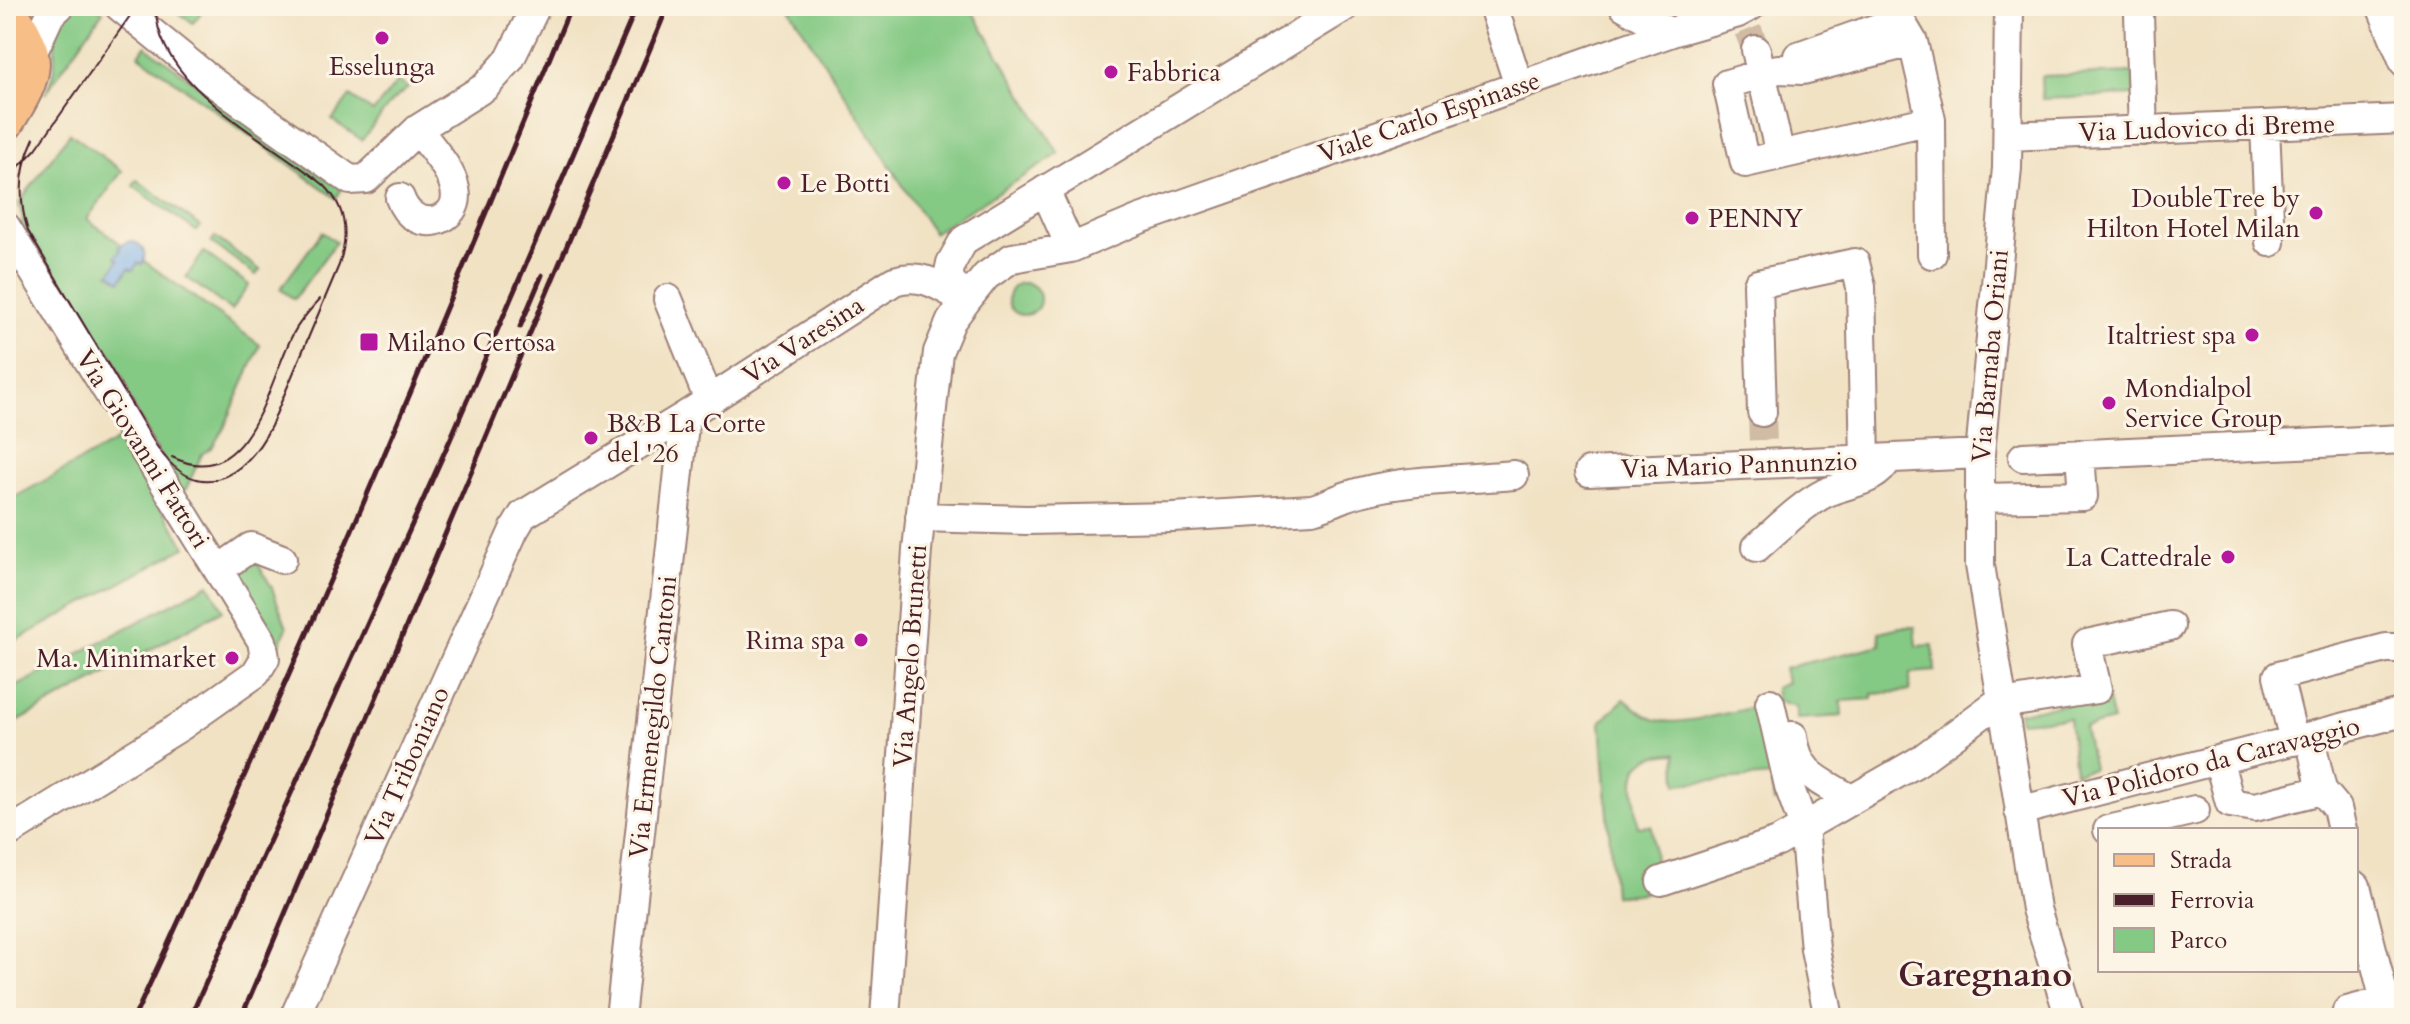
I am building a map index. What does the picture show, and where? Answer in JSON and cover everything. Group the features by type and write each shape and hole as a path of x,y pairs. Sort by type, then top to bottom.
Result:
{"main road":[{"path":"6,6 30,31 31,75 25,94 6,123"}],"street":[{"path":"30,31 60,6"},
{"path":"119,6 214,83 350,180 366,179 418,129 491,81 510,59 536,6"},
{"path":"966,301 948,277 957,248 964,240 1346,6"},
{"path":"1493,6 1519,86"},
{"path":"1624,6 1672,32"},
{"name":"Via Barnaba Oriani","path":"2009,6 2009,136 1980,454 1980,565 2008,703 2019,811 2036,909 2070,1018"},
{"path":"2381,6 2404,62"},
{"path":"2139,14 2143,131"},
{"path":"1903,23 1931,120 1932,254"},
{"name":"Viale Carlo Espinasse","path":"1071,248 1108,231 1672,32 1750,32 1803,70 1903,23"},
{"path":"1750,32 1780,155 1931,120"},
{"name":"Via Ludovico di Breme","path":"2009,136 2404,119"},
{"path":"2265,126 2270,242"},
{"path":"400,198 404,209 420,221 434,222 446,216 455,204 456,192 452,180 418,129"},
{"path":"1045,190 1071,248"},
{"name":"Via Giovanni Fattori","path":"6,227 262,641 265,658 256,673 181,726 6,834"},
{"name":"Via Angelo Brunetti","path":"885,1018 920,517 938,352 951,321 986,276 1012,258 1071,248"},
{"path":"1762,412 1758,284 1855,263 1861,287 1876,459"},
{"name":"Via Varesina","path":"523,515 685,416 894,281 908,277 924,278 966,301"},
{"path":"668,299 709,400"},
{"name":"Via Ermenegildo Cantoni","path":"620,1018 685,416"},
{"path":"2023,457 2404,439"},
{"name":"Via Mario Pannunzio","path":"1589,472 1763,454 1876,459 1980,454"},
{"path":"1979,498 2083,496 2080,454"},
{"name":"Via Mario Pannunzio","path":"1757,547 1825,493 1871,478 1883,469 1876,459"},
{"path":"920,517 1027,520 1172,517 1312,509 1330,505 1346,496 1402,485 1514,475"},
{"name":"Via Triboniano","path":"294,1018 523,515"},
{"path":"218,570 251,547 282,559"},
{"path":"1661,881 1778,842 1919,761 1993,706 2097,689 2087,644 2170,626"},
{"path":"2342,828 2337,808 2322,790 2303,746 2278,676 2386,648 2404,648"},
{"path":"1829,1018 1815,949 1804,827 1789,786 1780,704 1799,763 1851,799"},
{"name":"Via Polidoro da Caravaggio","path":"2019,811 2303,746 2404,712"},
{"path":"2222,773 2230,803 2255,807 2322,790"},
{"path":"2104,821 2195,810"},
{"path":"2347,1011 2385,1001 2358,894"}],"green space":[{"path":"76,6 94,6 103,11 45,94 54,69 58,24 67,10"},
{"path":"170,6 206,6 193,23"},
{"path":"788,6 969,6 1059,154 933,233"},
{"path":"145,46 342,189 336,198 139,55"},
{"path":"2133,73 2134,95 2042,99 2041,76"},
{"path":"398,81 408,88 392,101 362,140 332,120 350,96 373,112"},
{"path":"70,133 122,171 87,219 121,244 119,260 110,273 144,261 260,345 224,428 212,447 202,454 186,489 179,493 16,226 23,221 19,203"},
{"path":"137,180 200,226 196,231 133,186"},
{"path":"322,232 336,242 294,299 280,289"},
{"path":"215,237 260,270 256,275 211,242"},
{"path":"204,252 249,285 231,310 186,277"},
{"path":"1024,283 1035,288 1040,299 1035,310 1024,315 1013,310 1008,299 1013,288"},
{"path":"118,440 186,547 6,646 6,502"},
{"path":"254,557 271,586 287,628 280,644 234,570"},
{"path":"209,584 223,610 6,728 6,692"},
{"path":"1915,627 1917,646 1933,645 1935,671 1910,673 1910,691 1872,694 1872,699 1841,701 1842,716 1797,719 1796,706 1777,701 1775,688 1787,683 1784,668 1881,645 1879,632"},
{"path":"2107,697 2113,721 2084,728 2093,768 2075,773 2069,718 2020,722 2019,712"},
{"path":"1624,699 1647,716 1666,722 1693,720 1764,705 1786,797 1774,802 1771,776 1677,784 1676,753 1646,760 1635,775 1635,798 1638,827 1652,826 1656,876 1642,878 1644,893 1614,896 1601,722"}],"water":[{"path":"130,241 143,249 144,260 133,270 129,268 120,281 110,273 119,260 115,257 121,250 118,247"}],"tunnel":[{"path":"1748,30 1756,50"},
{"path":"1762,412 1763,445"}],"tram line":[{"path":"6,180 36,149 137,6"},
{"path":"34,138 25,161 22,184 28,231 156,445 171,464 187,475 203,480 218,479 233,472 260,445 271,426 339,265 344,243 344,222 337,203 324,185 246,129 194,85 174,61 160,35 156,6"},
{"path":"1693,6 1726,12 1759,6"},
{"path":"172,457 198,465 220,461 238,447 264,404 296,329 320,299"}],"railway":[{"path":"134,1018 358,515 571,6"},
{"path":"190,1018 450,440 637,6"},
{"path":"241,1018 668,6"},
{"path":"520,327 542,275"}],"place":[{"name":"Esselunga","path":"382,38"},
{"name":"Fabbrica","path":"1111,72"},
{"name":"Le Botti","path":"784,183"},
{"name":"DoubleTree by Hilton Hotel Milan","path":"2316,213"},
{"name":"PENNY","path":"1692,218"},
{"name":"Italtriest spa","path":"2252,335"},
{"name":"Milano Certosa","path":"369,342"},
{"name":"Mondialpol Service Group","path":"2109,403"},
{"name":"B&B La Corte del '26","path":"591,438"},
{"name":"La Cattedrale","path":"2228,557"},
{"name":"Rima spa","path":"861,640"},
{"name":"Ma. Minimarket","path":"232,658"}],"district":[{"name":"Garegnano","path":"1985,975"}]}
